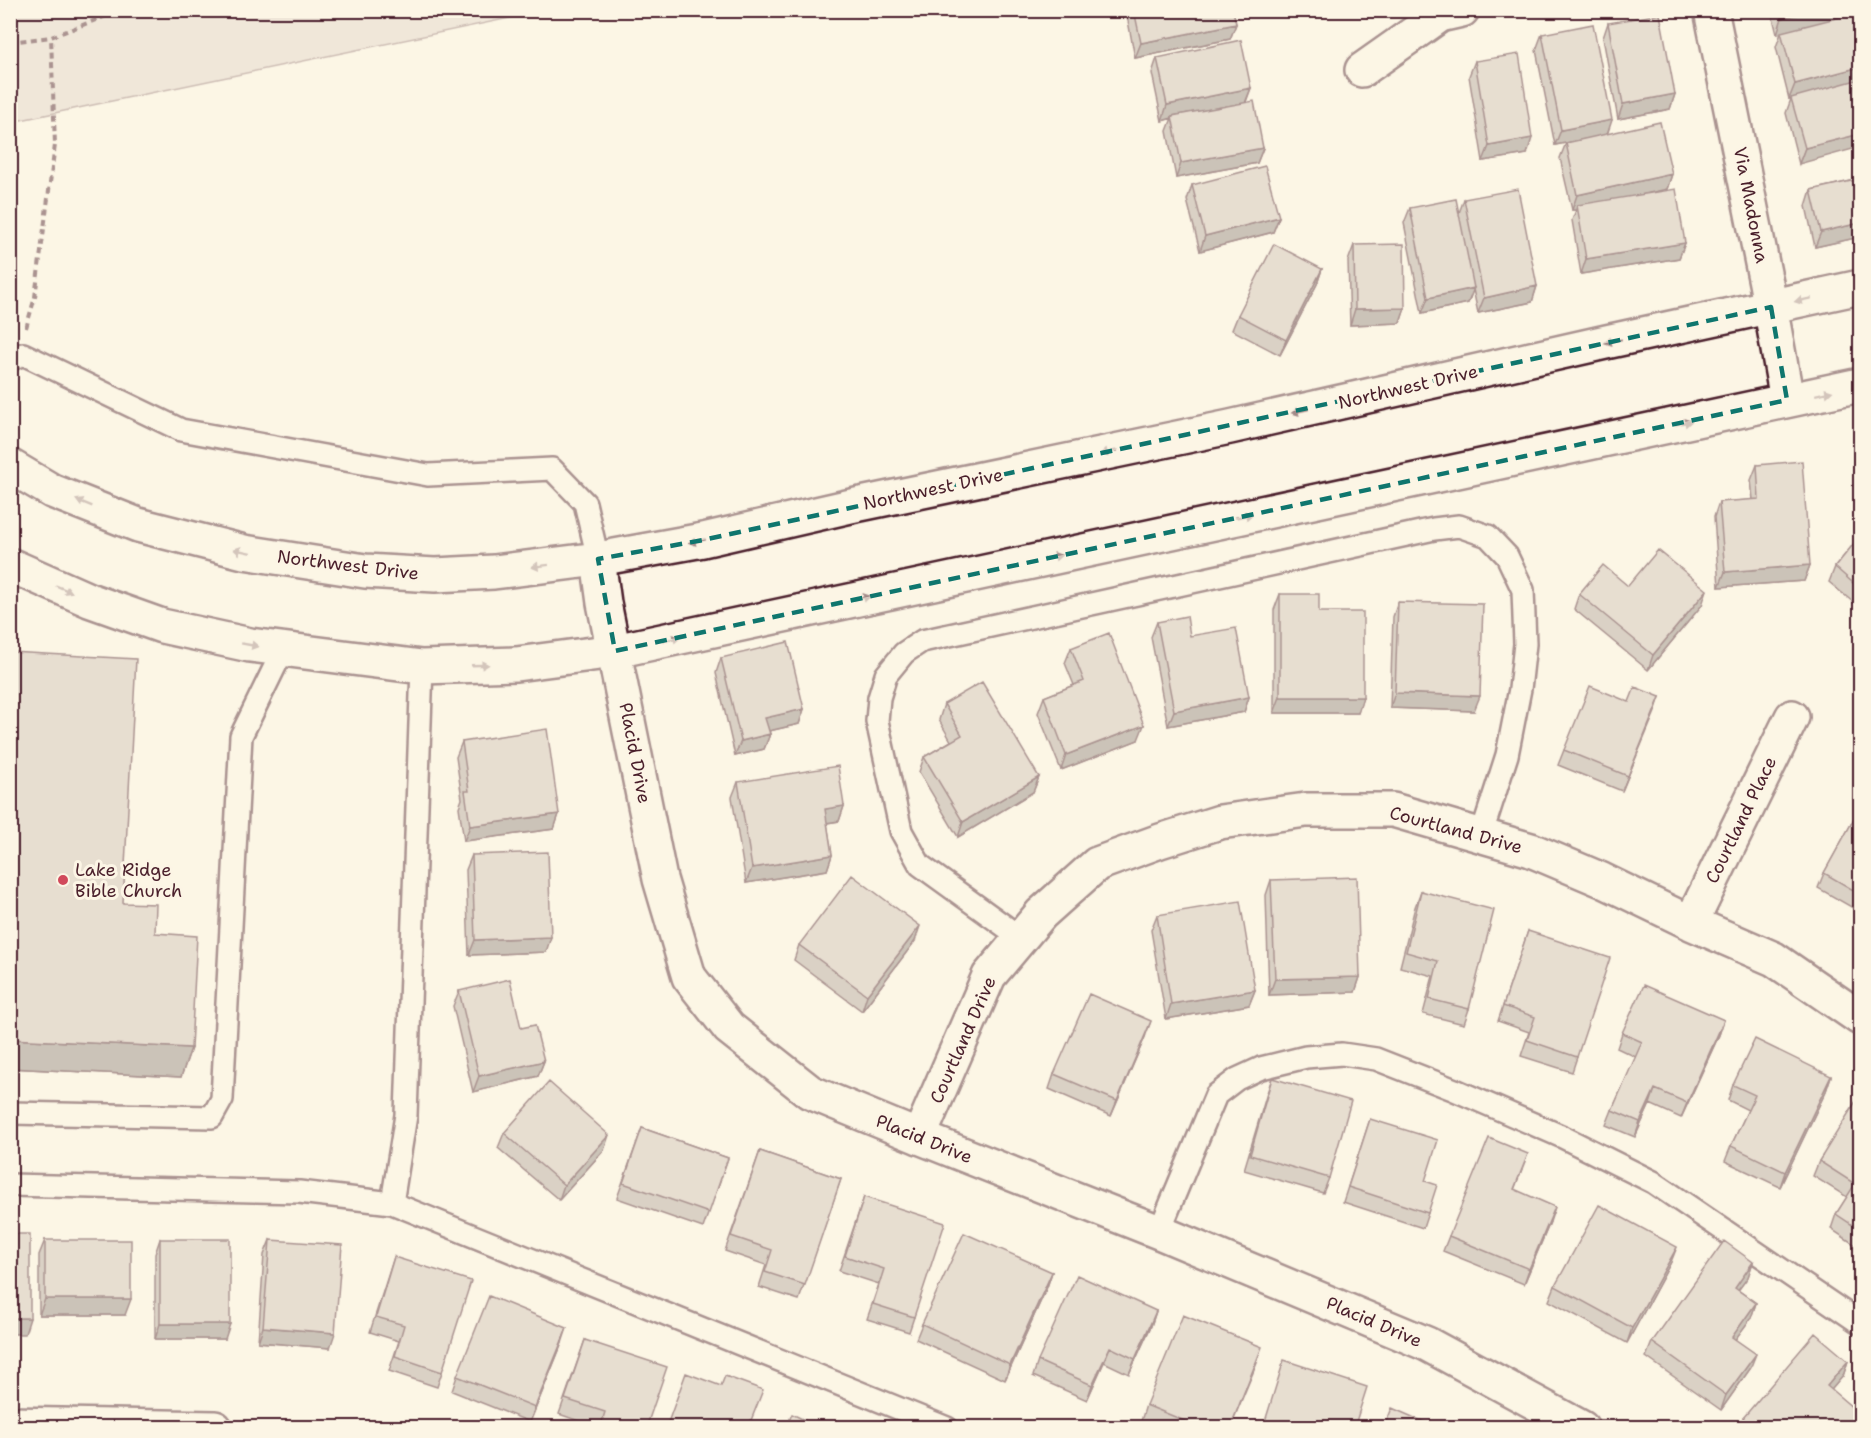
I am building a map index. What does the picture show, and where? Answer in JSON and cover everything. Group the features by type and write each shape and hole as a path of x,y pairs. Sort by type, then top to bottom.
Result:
{"main road":[{"path":"1362,70 1440,15 1462,10"},
{"name":"Via Madonna","path":"1711,10 1771,307 1787,400"},
{"name":"Northwest Drive","path":"10,466 52,491 138,525 244,552 366,571 435,575 494,572 598,559 703,540 851,506 1230,427 1860,287"},
{"path":"10,565 89,600 162,626 250,645 422,667 516,664 615,651 1860,385"},
{"name":"Placid Drive","path":"598,559 604,603 660,879 689,977 729,1028 810,1092 1160,1232 1427,1344 1582,1428"},
{"name":"Courtland Place","path":"1691,922 1792,717"},
{"name":"Courtland Drive","path":"919,1137 989,976 1041,914 1097,864 1220,822 1306,810 1393,810 1532,850 1774,959 1860,1018"},
{"path":"10,1424 215,1428"}],"lane":[{"path":"14,358 23,354 181,430 428,475 552,469 585,503 598,559"},
{"path":"1021,938 920,865 901,831 877,722 879,698 886,675 904,653 922,641 1434,529 1459,526 1488,536 1508,556 1523,590 1526,644 1507,755 1480,836"},
{"path":"10,1113 212,1117 222,1099 241,736 283,650"},
{"path":"392,1203 406,1115 422,667"},
{"path":"1160,1232 1216,1095 1237,1079 1261,1068 1306,1057 1342,1054 1376,1059 1455,1090 1563,1137 1653,1182 1860,1323"},
{"path":"10,1185 299,1192 392,1203 947,1428"}],"path":[{"path":"10,42 51,37 106,16 114,10"},
{"path":"14,358 35,297 55,145 51,37"}],"highlighted area":[{"path":"1771,307 1787,400 615,651 598,559 703,540"}],"shaded area":[{"path":"11,10 543,10 543,11 11,122"}],"building":[{"path":"1134,10 1233,10 1236,24 1141,43"},
{"path":"1780,10 1816,10 1782,18"},
{"path":"1860,12 1860,67 1795,84 1781,32"},
{"path":"1660,14 1675,94 1623,104 1608,23"},
{"path":"1593,24 1612,120 1561,130 1542,34"},
{"path":"1241,40 1251,88 1167,105 1157,58"},
{"path":"1519,54 1532,138 1489,146 1475,61"},
{"path":"1860,79 1860,134 1805,148 1791,98"},
{"path":"1254,101 1263,148 1181,163 1172,116"},
{"path":"1660,122 1672,174 1577,195 1566,143"},
{"path":"1265,166 1279,217 1205,236 1192,185"},
{"path":"1860,179 1860,223 1821,232 1811,190"},
{"path":"1518,189 1537,286 1484,298 1464,199"},
{"path":"1676,189 1685,243 1586,259 1577,205"},
{"path":"1456,199 1474,288 1428,298 1410,208"},
{"path":"1274,244 1322,269 1286,340 1238,315"},
{"path":"1404,244 1405,308 1355,309 1354,245"},
{"path":"1802,461 1810,565 1725,572 1719,502 1759,499 1757,465"},
{"path":"1860,536 1860,589 1835,567"},
{"path":"1658,550 1707,590 1653,655 1579,594 1603,565 1628,586"},
{"path":"1280,594 1319,594 1319,612 1363,612 1363,697 1280,697"},
{"path":"1398,602 1483,604 1480,696 1395,693"},
{"path":"1187,616 1190,636 1236,628 1249,697 1174,711 1157,622"},
{"path":"1109,633 1144,725 1066,755 1044,697 1084,681 1071,648"},
{"path":"788,642 804,709 765,718 770,734 741,741 721,658"},
{"name":"Lake Ridge Bible Church","path":"10,652 136,659 123,903 156,904 155,933 197,936 191,1048 10,1039 10,930 14,930 15,905 10,905"},
{"path":"982,682 1039,777 963,822 924,757 962,735 944,704"},
{"path":"1590,686 1629,702 1635,687 1660,697 1628,776 1564,750"},
{"path":"547,729 559,814 470,826 465,791 469,791 462,742"},
{"path":"838,766 844,806 825,809 832,855 752,868 738,782"},
{"path":"1860,808 1860,894 1824,873"},
{"path":"548,852 551,937 475,940 472,855"},
{"path":"852,875 920,926 867,995 799,945"},
{"path":"1357,877 1360,977 1275,979 1271,880"},
{"path":"1421,891 1494,910 1469,1009 1429,999 1438,961 1406,952"},
{"path":"1240,901 1255,990 1171,1004 1157,915"},
{"path":"1528,931 1610,958 1577,1057 1527,1040 1535,1017 1503,1006"},
{"path":"510,979 521,1028 535,1025 544,1061 479,1076 459,991"},
{"path":"1644,985 1724,1020 1687,1103 1655,1089 1640,1122 1612,1110 1642,1042 1622,1033"},
{"path":"1089,994 1151,1021 1117,1101 1054,1074"},
{"path":"1755,1039 1831,1076 1785,1172 1731,1146 1755,1095 1733,1085"},
{"path":"1272,1078 1351,1101 1329,1178 1250,1155"},
{"path":"549,1082 609,1135 564,1185 504,1133"},
{"path":"1856,1101 1860,1104 1860,1230 1836,1214 1855,1184 1819,1161"},
{"path":"1370,1119 1438,1140 1425,1181 1437,1185 1428,1213 1348,1187"},
{"path":"642,1128 728,1158 709,1213 623,1183"},
{"path":"1489,1138 1528,1154 1514,1189 1555,1207 1529,1269 1449,1236"},
{"path":"760,1151 841,1179 805,1285 765,1272 772,1250 731,1236"},
{"path":"864,1197 945,1223 914,1317 873,1304 884,1269 845,1256"},
{"path":"1599,1205 1677,1247 1632,1328 1555,1286"},
{"path":"964,1233 1052,1272 1010,1365 922,1324"},
{"path":"10,1234 30,1234 30,1318 10,1318"},
{"path":"160,1239 230,1239 230,1324 160,1324"},
{"path":"45,1240 131,1240 131,1299 45,1299"},
{"path":"270,1240 342,1245 335,1333 263,1327"},
{"path":"1724,1241 1753,1262 1735,1288 1756,1303 1732,1337 1756,1354 1726,1395 1652,1342"},
{"path":"394,1257 471,1281 442,1372 395,1356 404,1325 376,1317"},
{"path":"1077,1275 1156,1311 1135,1359 1110,1347 1092,1385 1038,1361"},
{"path":"489,1296 567,1328 535,1407 457,1376"},
{"path":"1183,1315 1262,1347 1230,1428 1202,1428 1146,1405"},
{"path":"1815,1333 1848,1361 1827,1386 1860,1414 1849,1428 1754,1428 1743,1418"},
{"path":"585,1340 667,1367 646,1428 600,1428 605,1412 565,1399"},
{"path":"1284,1360 1367,1387 1354,1428 1263,1428"},
{"path":"686,1373 721,1386 725,1376 763,1390 748,1428 666,1428"},
{"path":"1392,1408 1438,1428 1384,1428"},
{"path":"792,1414 821,1428 786,1428"}],"place":[{"name":"Lake Ridge Bible Church","path":"63,880"}]}
